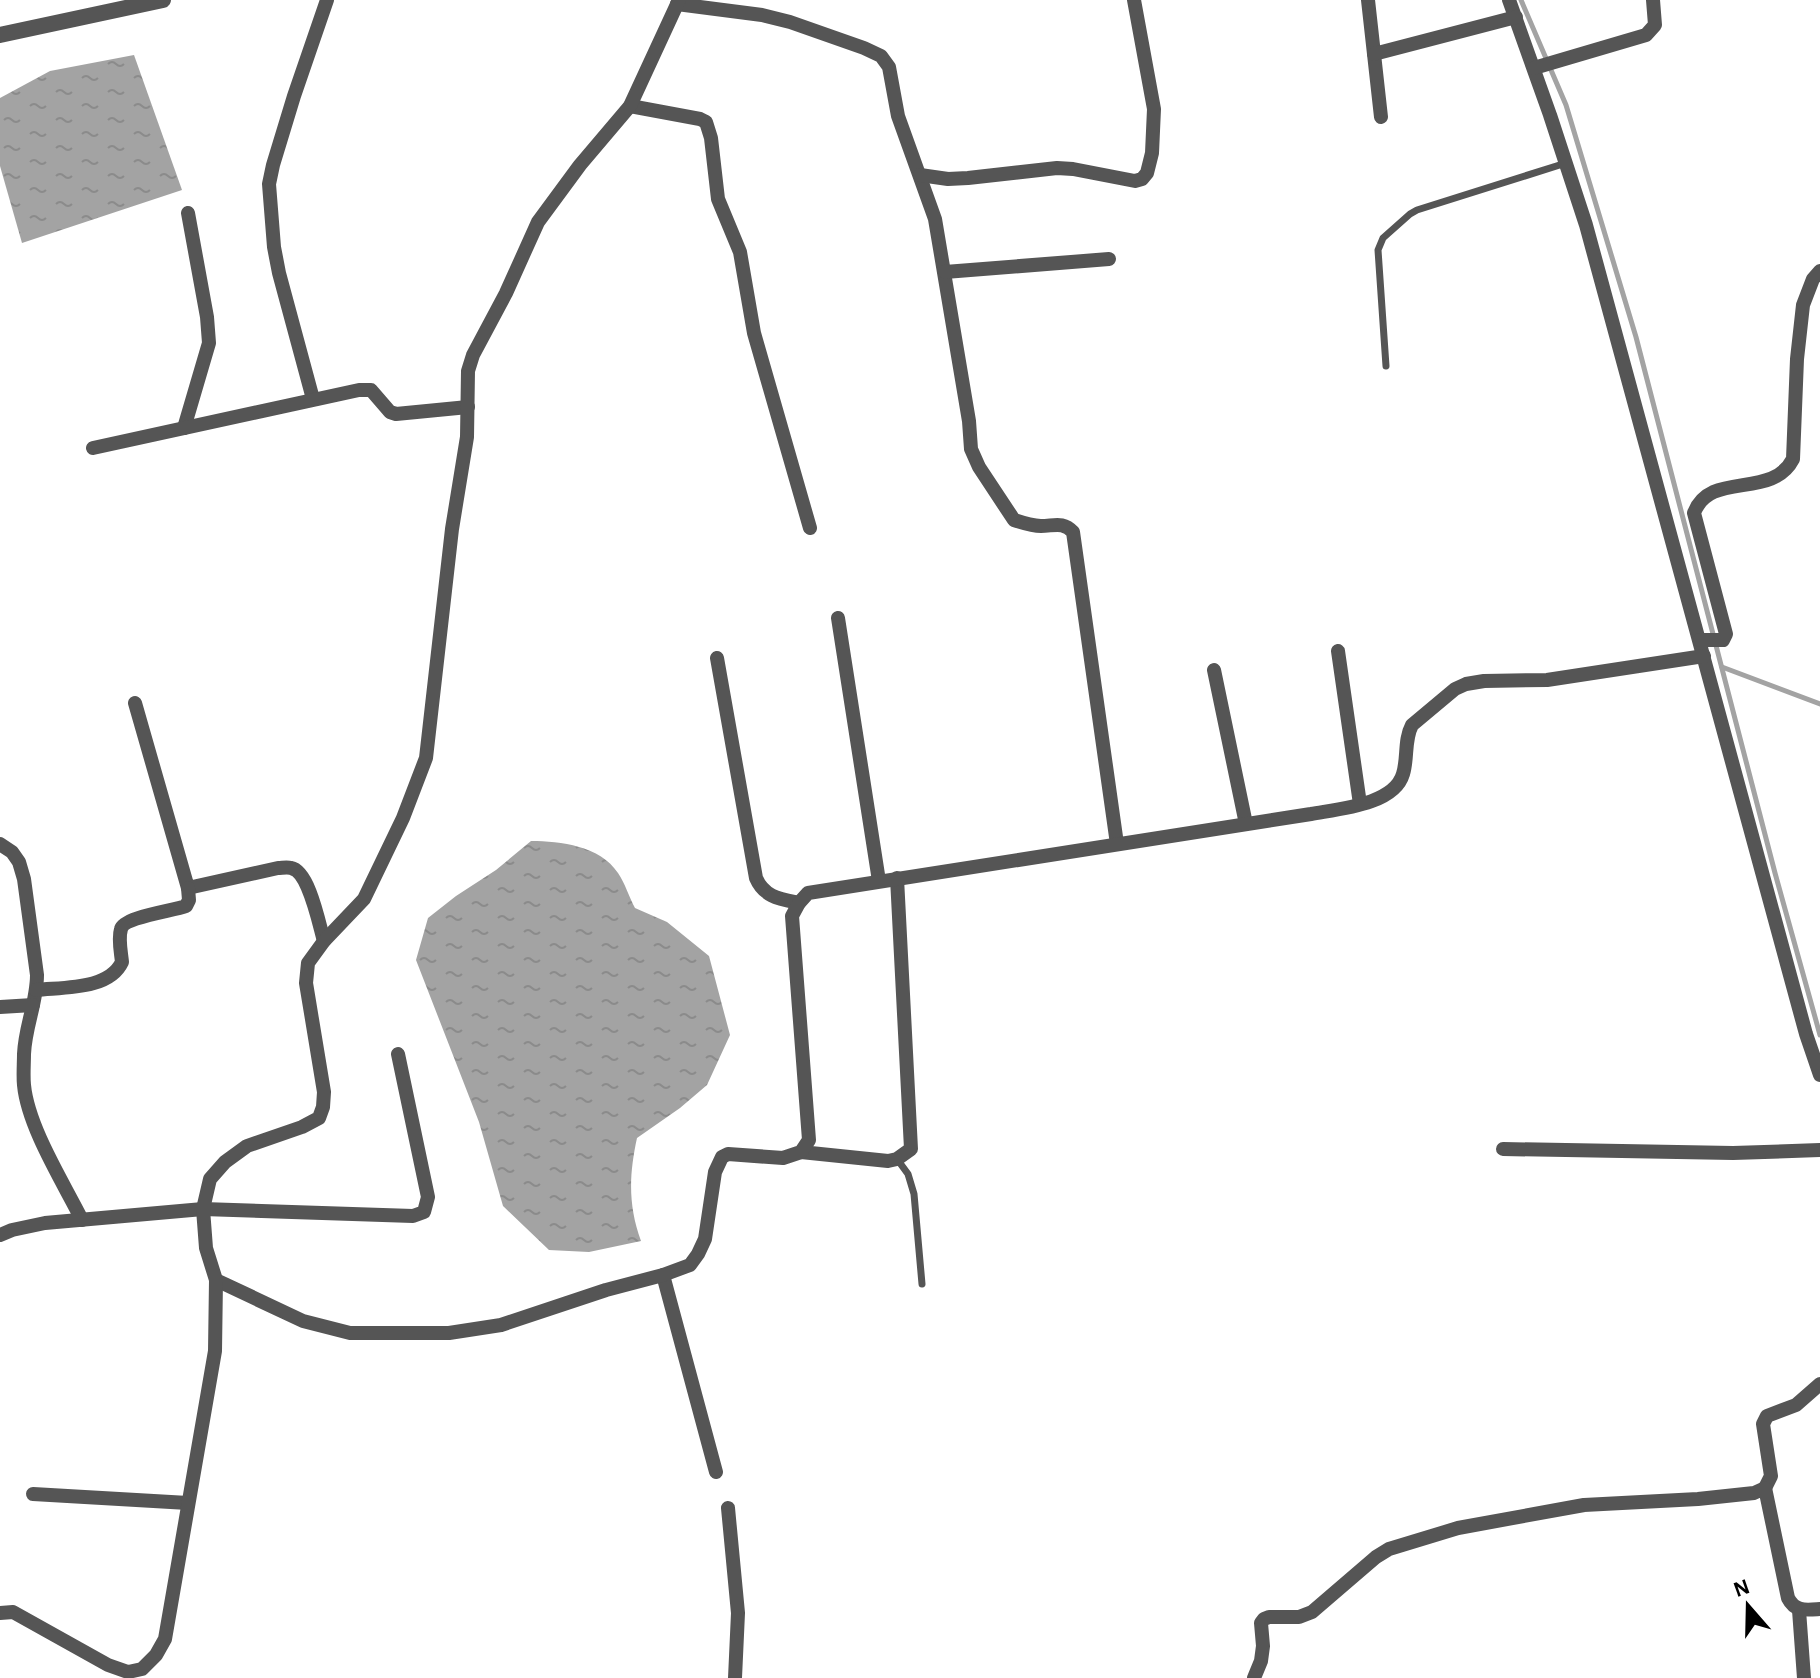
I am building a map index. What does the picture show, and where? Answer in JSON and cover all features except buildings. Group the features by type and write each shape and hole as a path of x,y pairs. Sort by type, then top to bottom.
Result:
{"street":[{"path":"0,35 115,5 163,0"},
{"path":"313,399 279,273 269,184 294,96 327,0"},
{"path":"920,175 968,178 1057,168 1135,181 1142,179 1147,173 1152,153 1154,109 1134,0"},
{"path":"1368,0 1381,117"},
{"path":"1509,0 1544,64 1566,163 1711,640 1704,656 1806,1034 1820,1075"},
{"path":"1544,64 1646,35 1655,25 1653,0"},
{"path":"0,1613 13,1612 108,1665 128,1672 142,1669 156,1655 165,1639 215,1351 216,1280 206,1248 203,1209 210,1179 225,1162 247,1146 319,1118 324,1092 306,983 308,963 324,941 364,899 403,818 426,758 452,529 467,437 468,371 473,355 506,293 538,222 580,165 630,106 678,2 790,22 864,48 881,56 889,67 898,116 935,219 971,449 979,467 1014,520 1038,526 1068,526 1073,532 1117,844"},
{"path":"1374,54 1516,17"},
{"path":"630,106 706,122 711,138 715,188 740,252 754,333 810,528"},
{"path":"184,428 209,343 188,213"},
{"path":"945,272 1109,259"},
{"path":"1711,640 1726,634 1694,513 1697,505 1707,496 1721,489 1778,478 1788,469 1793,459 1797,359 1803,305 1813,279 1820,271"},
{"path":"93,448 359,390 371,390 390,412 396,414 468,414"},
{"path":"838,618 879,881"},
{"path":"1338,651 1360,804"},
{"path":"801,1152 809,1140 792,916 808,893 1360,804 1385,796 1397,787 1403,773 1408,731 1412,725 1455,689 1466,684 1547,680 1704,656"},
{"path":"717,658 756,878 761,889 773,898 799,903"},
{"path":"1214,670 1246,824"},
{"path":"0,1007 111,977 122,962 121,926 186,906 189,900 135,703"},
{"path":"0,844 12,852 19,862 24,879 37,975 24,1050 24,1086 41,1138 82,1220"},
{"path":"188,888 292,867 300,872 307,885 324,941"},
{"path":"216,1280 303,1321 350,1333 449,1333 501,1325 690,1265 705,1239 715,1172 722,1157 728,1154 783,1158 801,1152 888,1161 897,1159 911,1149 912,1141 897,878"},
{"path":"0,1235 45,1223 203,1209 413,1216 424,1212 428,1197 398,1054"},
{"path":"1503,1149 1733,1153 1820,1150"},
{"path":"663,1275 716,1472"},
{"path":"1820,1384 1796,1405 1767,1416 1763,1424 1771,1476 1765,1488 1788,1598 1792,1606 1799,1610 1820,1609"},
{"path":"1254,1678 1261,1661 1261,1623 1264,1619 1299,1617 1312,1612 1389,1549 1458,1528 1584,1505 1698,1499 1754,1493 1765,1488"},
{"path":"33,1494 188,1503"},
{"path":"728,1508 738,1613 735,1678"},
{"path":"1799,1610 1804,1678"},
{"path":"142,1669 156,1678"}],"lane":[{"path":"1386,366 1378,250 1383,238 1410,214 1426,206 1566,163"},
{"path":"897,1159 908,1174 914,1194 922,1284"}],"water":[{"path":"134,55 182,190 22,243 0,166 0,98 50,71"},
{"path":"531,841 567,844 601,857 618,873 635,908 667,922 709,956 730,1035 707,1085 637,1138 631,1190 641,1241 589,1252 549,1250 503,1206 479,1122 416,960 428,918"}],"waterway":[{"path":"1521,0 1566,105 1636,337 1820,1035"},
{"path":"1722,667 1820,704"}]}
